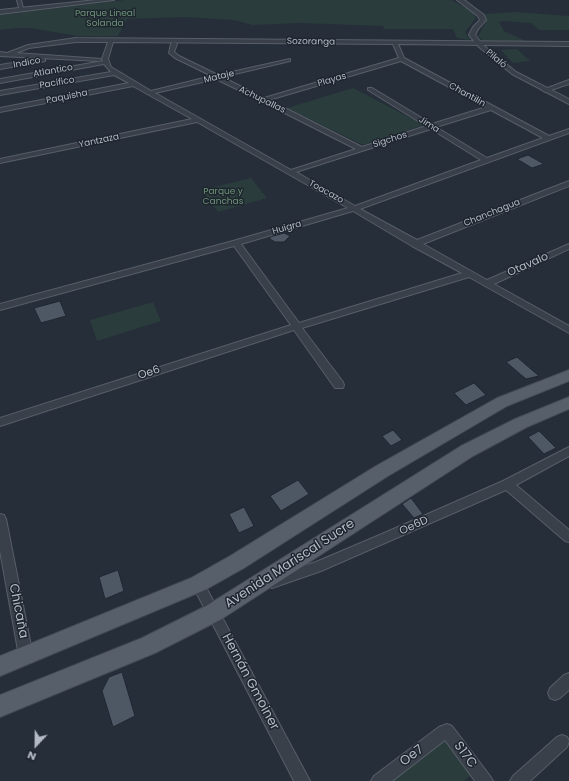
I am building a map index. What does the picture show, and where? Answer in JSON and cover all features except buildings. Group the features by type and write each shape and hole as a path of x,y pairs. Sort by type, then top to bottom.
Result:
{"main road":[{"path":"0,666 198,584 237,562 382,471 502,402 569,376"},
{"name":"Avenida Mariscal Sucre","path":"0,706 148,646 213,613 253,589 466,451 521,423 569,403"}],"street":[{"path":"19,0 21,7"},
{"path":"0,11 21,7 86,0"},
{"path":"0,11 111,0"},
{"name":"Pilaló","path":"460,0 472,7 481,15 483,20 472,35 479,45 513,73 569,102"},
{"path":"105,61 110,42"},
{"name":"Sozoranga","path":"110,42 174,44 396,44"},
{"name":"Sozoranga","path":"9,54 28,47 53,44 110,42 479,45 569,44"},
{"name":"Achupallas","path":"174,44 171,52 173,55 362,149"},
{"path":"396,44 402,60"},
{"name":"Sozoranga","path":"540,45 569,47"},
{"name":"Sozoranga","path":"0,54 53,56 105,61"},
{"name":"Indico","path":"0,68 53,56"},
{"name":"Mataje","path":"149,93 288,60"},
{"name":"Playas","path":"262,100 402,60"},
{"name":"Chantilin","path":"402,60 548,138"},
{"name":"Toacazo","path":"105,61 115,73 149,93 569,330"},
{"name":"Atlantico","path":"0,80 105,61"},
{"name":"Pacifico","path":"0,93 32,96 115,73"},
{"path":"23,76 32,96"},
{"path":"545,90 569,82"},
{"name":"Paquisha","path":"0,110 32,96 134,84"},
{"name":"Jima","path":"370,89 487,161"},
{"name":"Sigchos","path":"290,172 490,108"},
{"name":"Yantzaza","path":"0,161 198,120"},
{"name":"Huigra","path":"0,307 236,243 354,208 569,131"},
{"name":"Chanchagua","path":"415,244 569,182"},
{"path":"236,243 340,384"},
{"name":"Otavalo","path":"488,283 569,246"},
{"name":"Oe6","path":"0,422 298,326 469,274"},
{"name":"Oe6D","path":"253,589 317,567 508,484 569,451"},
{"path":"508,484 569,537"},
{"name":"Chicaña","path":"0,519 26,656"},
{"name":"Hernán Gmoiner","path":"198,584 302,781"},
{"path":"555,693 569,680"},
{"name":"Oe7","path":"379,781 444,732"},
{"name":"S17C","path":"444,732 450,734 484,781"},
{"path":"518,781 562,742"}],"green space":[{"name":"Parque Lineal Solanda","path":"124,0 451,0 472,11 476,18 465,32 470,40 457,38 453,29 384,29 383,26 300,23 252,25 234,20 184,17 127,19 118,36 78,36 30,28 0,30 0,15"},
{"path":"516,12 569,16 569,30 539,30 531,23 504,21 499,22 504,31 526,41 483,41 478,36 486,22 485,14"},
{"path":"517,49 530,61 513,63 501,50"},
{"path":"353,88 424,125 363,145 287,108"},
{"name":"Parque y Canchas","path":"251,178 267,198 218,212 201,190"},
{"path":"153,302 161,321 97,341 90,320"},
{"path":"448,734 475,772 464,781 388,781"}]}
